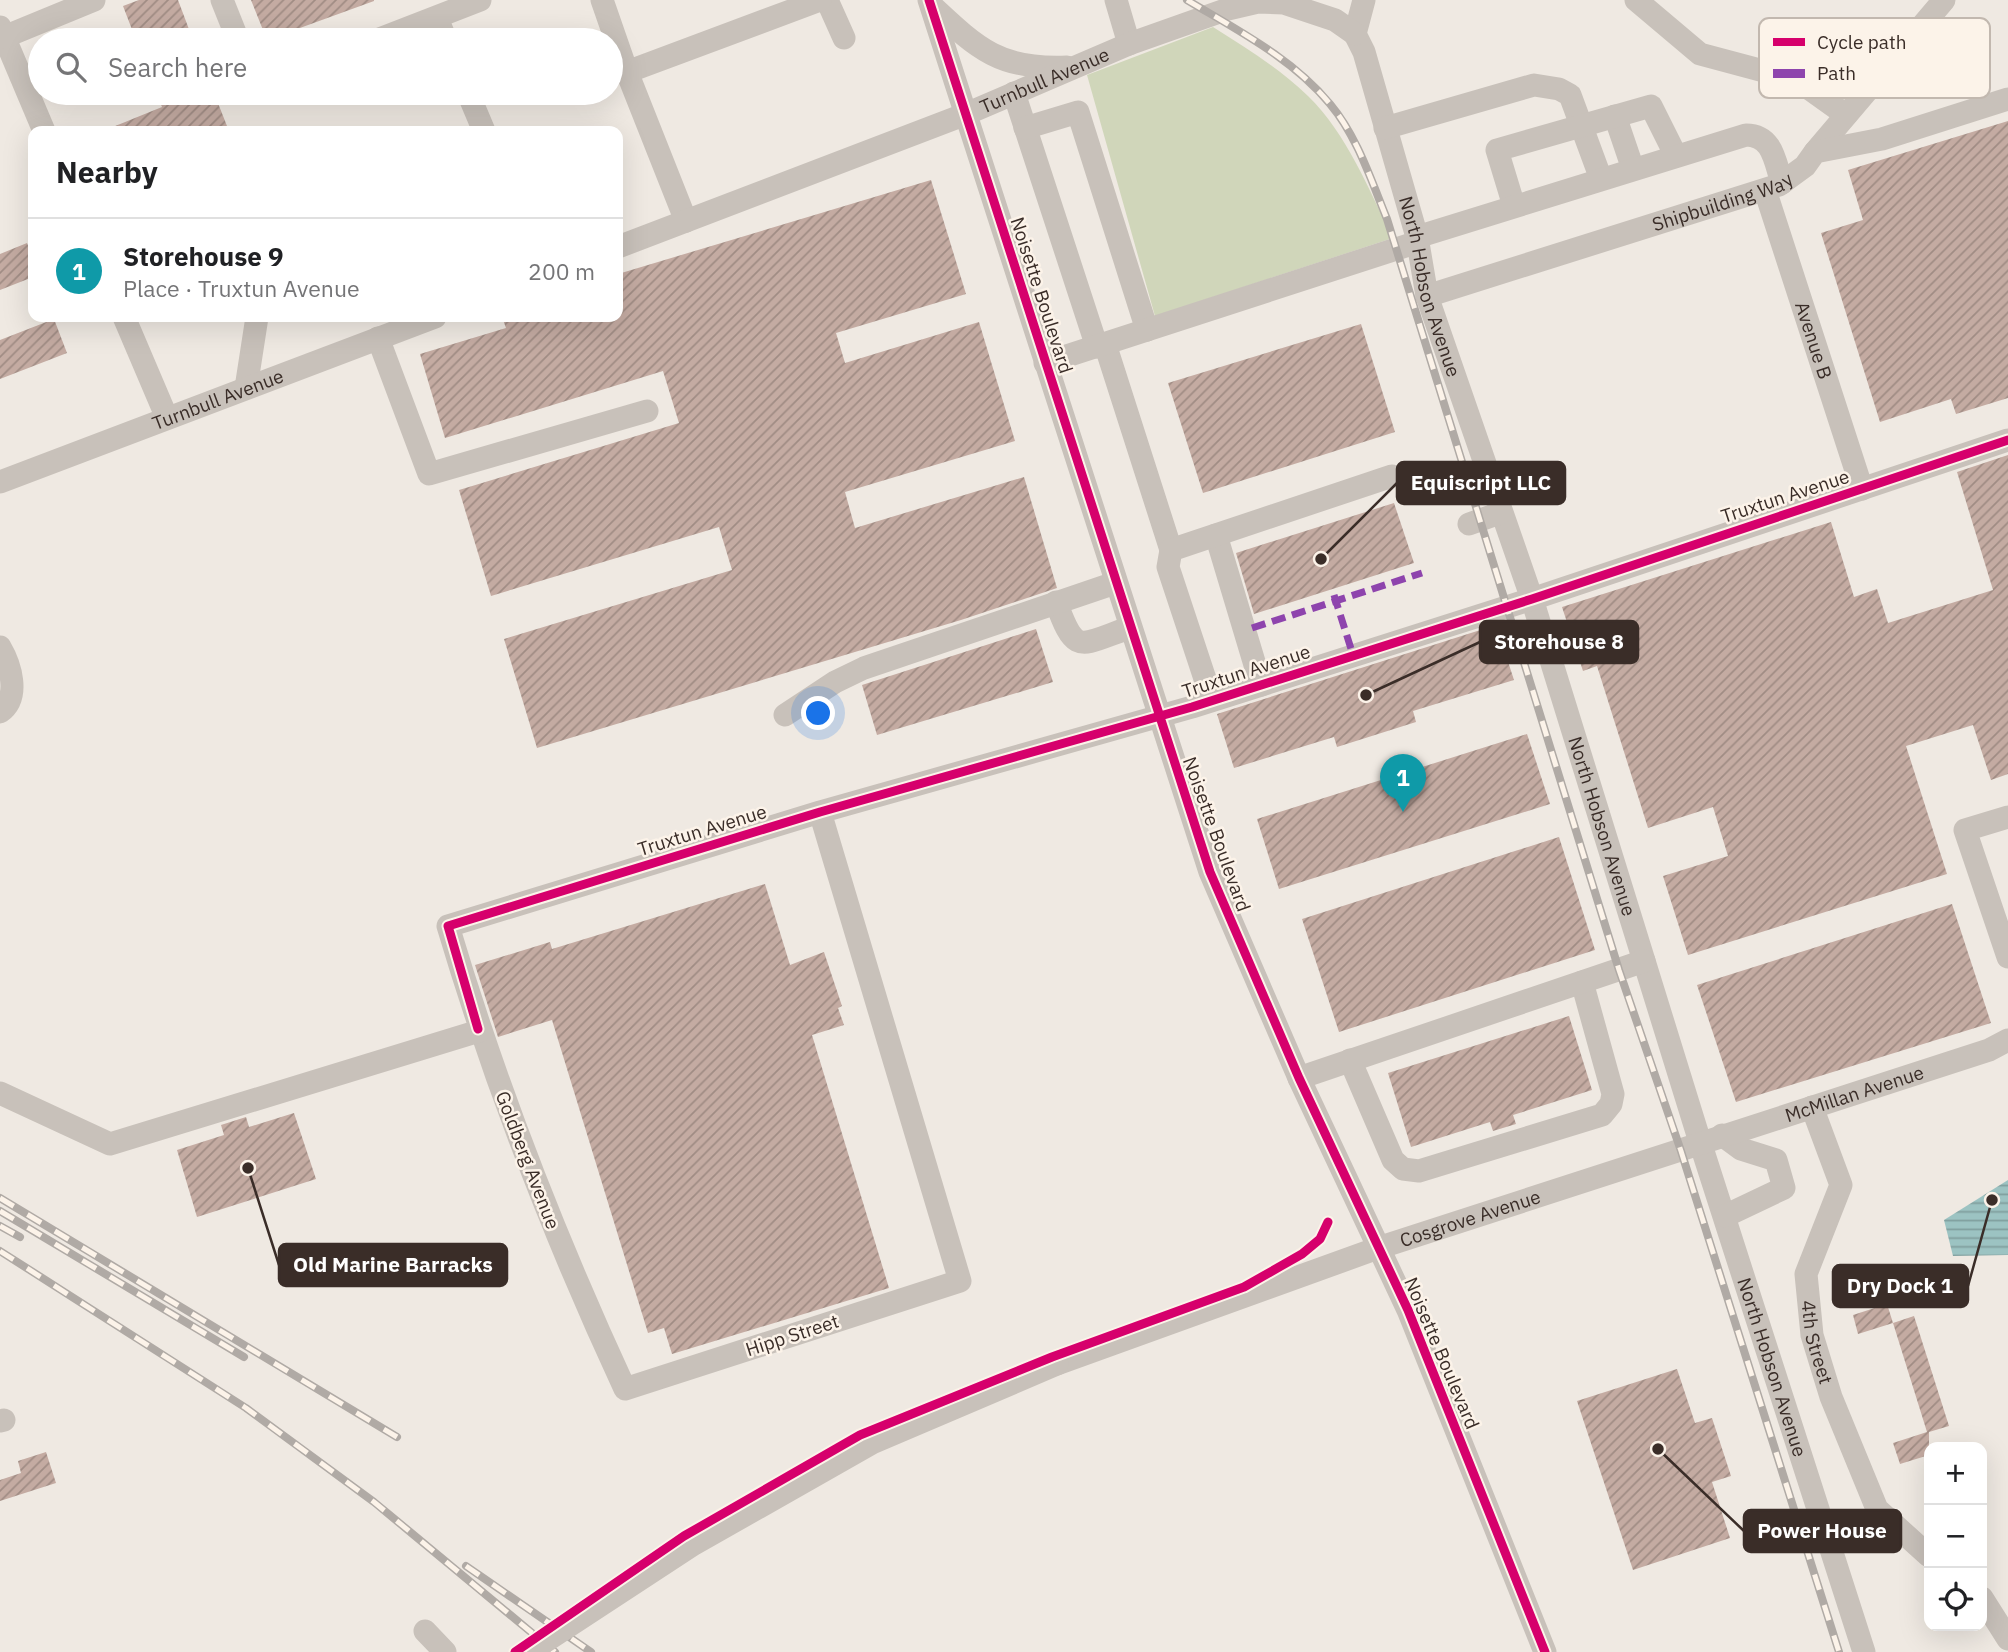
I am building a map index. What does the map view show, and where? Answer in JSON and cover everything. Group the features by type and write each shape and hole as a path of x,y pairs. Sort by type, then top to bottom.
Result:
{"street":[{"path":"28,93 2,32 94,0"},
{"path":"222,0 233,28"},
{"path":"410,28 480,0"},
{"path":"601,0 611,28"},
{"path":"627,72 820,0"},
{"path":"827,0 844,38"},
{"path":"1116,0 1129,44"},
{"path":"1355,34 1364,0"},
{"path":"1636,0 1700,54 1759,69"},
{"name":"Shipbuilding Way","path":"1929,18 1944,0"},
{"path":"930,2 988,54 1010,62 1051,68 1077,66"},
{"name":"Noisette Boulevard","path":"930,2 1157,718 1210,872 1299,1078 1408,1310 1545,1652"},
{"name":"Turnbull Avenue","path":"623,245 966,114 1129,44 1228,9 1258,2 1284,4 1314,11 1335,20 1355,34"},
{"path":"437,18 441,28"},
{"name":"North Hobson Avenue","path":"1355,34 1364,52 1417,240 1427,296 1532,599 1701,1145 1864,1652"},
{"path":"623,61 686,221"},
{"path":"1385,128 1534,85 1559,89 1570,95 1601,179"},
{"path":"1014,93 1171,551 1168,567 1212,700"},
{"path":"1823,98 1846,115"},
{"name":"Shipbuilding Way","path":"1427,296 1773,187 1805,166 1860,98"},
{"path":"1815,152 1882,139 2008,99"},
{"path":"33,105 42,126"},
{"path":"473,105 482,126"},
{"path":"1045,363 1514,206 1676,156 1651,106 1497,150 1514,206"},
{"path":"1025,128 1078,112 1147,330"},
{"path":"1615,116 1633,169"},
{"name":"Avenue B","path":"1676,156 1737,136 1758,135 1771,148 1773,187 1863,489"},
{"path":"126,322 167,418"},
{"path":"246,388 256,322"},
{"name":"Turnbull Avenue","path":"0,482 378,338 401,323"},
{"path":"378,338 429,474 647,411"},
{"name":"Truxtun Avenue","path":"448,926 820,812 1157,718 1532,599 2008,439"},
{"path":"1171,551 1392,476"},
{"path":"1469,524 1500,513"},
{"path":"1216,535 1261,684"},
{"path":"785,715 835,682 864,668 1115,583"},
{"path":"1056,602 1068,634 1074,641 1084,643 1129,628"},
{"path":"0,647 11,667 10,694 0,712"},
{"name":"Hipp Street","path":"625,1389 960,1281 820,812"},
{"path":"2008,817 1965,830 2008,957"},
{"name":"Goldberg Avenue","path":"448,926 479,1030 570,1272 625,1389"},
{"path":"1299,1078 1644,961"},
{"path":"1350,1060 1393,1160 1403,1169 1419,1171 1602,1115 1611,1104 1613,1094 1582,982"},
{"path":"0,1093 110,1144 479,1030"},
{"name":"McMillan Avenue","path":"1701,1145 1722,1135 1989,1050 2008,1040"},
{"name":"4th Street","path":"1812,1107 1841,1185 1806,1274 1812,1335 1831,1397 1877,1509 1924,1551"},
{"path":"1722,1135 1741,1149 1776,1160 1784,1188 1725,1216"},
{"name":"Cosgrove Avenue","path":"529,1652 694,1544 872,1443 1057,1364 1378,1248 1701,1145"},
{"path":"1987,1606 2008,1639"},
{"path":"425,1631 444,1652"}],"green space":[{"path":"1213,27 1286,76 1322,111 1346,145 1393,238 1155,316 1087,75"}],"water":[{"path":"2008,1180 2008,1255 1953,1256 1944,1220"}],"building":[{"path":"139,0 178,0 188,28 131,28 123,6"},
{"path":"251,0 374,0 300,28 262,28"},
{"path":"161,105 219,105 227,126 115,126 162,107"},
{"path":"2008,121 2008,398 1956,414 1951,399 1880,422 1821,233 1863,220 1848,170"},
{"path":"931,180 966,294 836,333 845,363 979,322 1015,441 845,492 855,528 1024,477 1057,588 961,620 537,748 504,639 732,570 719,527 491,596 459,490 679,423 663,371 445,438 420,354 506,328 504,322 623,322 623,272"},
{"path":"27,243 28,279 0,290 0,254"},
{"path":"46,322 55,322 67,353 0,379 0,340"},
{"path":"1361,324 1395,432 1203,493 1168,383"},
{"path":"2008,455 2008,774 1991,780 1973,725 1906,746 1947,874 1688,955 1663,876 1728,856 1713,807 1648,828 1597,666 1583,671 1562,607 1831,522 1854,597 1877,589 1888,623 1993,590 1957,472"},
{"path":"1394,503 1414,563 1254,614 1236,553"},
{"path":"1496,625 1514,680 1413,711 1416,722 1337,747 1334,737 1234,768 1217,714"},
{"path":"1036,629 1053,682 877,735 862,685"},
{"path":"1527,734 1550,804 1279,889 1257,819"},
{"path":"1559,837 1595,950 1339,1032 1302,919"},
{"path":"765,884 790,965 824,952 842,1006 838,1008 844,1025 812,1035 889,1288 672,1354 664,1328 648,1333 552,1020 498,1037 475,965 550,942 552,949"},
{"path":"1952,904 1991,1023 1736,1102 1697,985"},
{"path":"1569,1016 1592,1090 1513,1115 1516,1124 1493,1131 1490,1122 1411,1147 1388,1073"},
{"path":"294,1113 316,1179 197,1217 177,1150 224,1135 221,1125 246,1117 249,1127"},
{"path":"1887,1304 1893,1323 1858,1334 1853,1315"},
{"path":"1914,1316 1949,1426 1929,1432 1929,1442 1924,1442 1924,1457 1900,1464 1893,1443 1927,1432 1893,1323"},
{"path":"1677,1369 1695,1423 1712,1418 1731,1476 1712,1482 1730,1538 1633,1570 1577,1401"},
{"path":"46,1452 56,1483 0,1501 0,1480 21,1473 18,1461"}],"railway":[{"path":"1187,0 1281,59 1330,104 1363,159 1387,219 1619,970 1681,1151 1839,1652"},
{"path":"0,1198 397,1437"},
{"path":"0,1211 244,1357"},
{"path":"0,1226 20,1237"},
{"path":"0,1251 246,1408 374,1502 555,1652"},
{"path":"466,1566 591,1652"}],"marked path":[{"path":"1252,628 1422,573"},
{"path":"1334,595 1353,655"}],"cycle path":[{"path":"929,0 1210,872 1299,1078 1408,1310 1545,1652"},
{"path":"478,1029 448,926 820,812 1192,707 1532,599 2008,440"},
{"path":"515,1652 684,1536 860,1435 1052,1357 1244,1287 1302,1254 1320,1239 1328,1222"}],"place":[{"name":"Equiscript LLC","path":"1321,559"},
{"name":"Storehouse 8","path":"1366,695"},
{"name":"Storehouse 9","path":"1403,812"},
{"name":"Old Marine Barracks","path":"248,1168"},
{"name":"Dry Dock 1","path":"1992,1200"},
{"name":"Power House","path":"1658,1449"}]}
